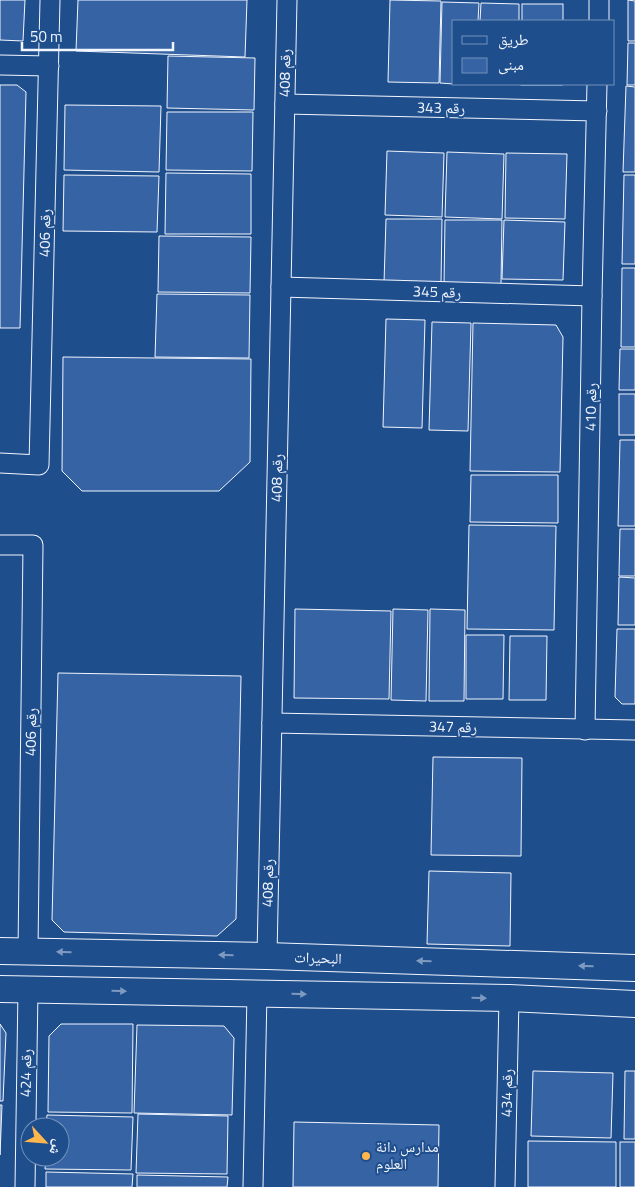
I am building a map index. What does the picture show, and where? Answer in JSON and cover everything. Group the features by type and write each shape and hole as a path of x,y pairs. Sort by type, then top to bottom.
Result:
{"street":[{"name":"رقم 406","path":"0,463 39,465 50,0"},
{"name":"رقم 408","path":"267,956 287,0"},
{"path":"598,20 599,0"},
{"path":"0,65 49,66"},
{"name":"رقم 410","path":"585,730 597,85"},
{"name":"رقم 343","path":"285,104 597,111"},
{"name":"رقم 345","path":"281,287 592,296"},
{"name":"رقم 406","path":"0,544 33,545 28,952"},
{"name":"رقم 347","path":"272,723 635,730"},
{"name":"البحيرات","path":"0,951 267,956 635,968"},
{"path":"512,998 517,964"},
{"path":"0,989 512,998 635,1004"},
{"name":"رقم 424","path":"24,1187 28,989"},
{"path":"254,1187 257,994"},
{"name":"رقم 434","path":"505,1187 512,998"}],"building":[{"path":"0,0 25,0 23,41 0,40"},
{"path":"78,0 247,0 245,57 76,51"},
{"path":"390,0 441,1 439,83 388,82"},
{"path":"628,0 635,1 635,41 628,41"},
{"path":"442,2 479,3 478,20 452,20 452,84 440,83"},
{"path":"481,3 519,4 519,20 480,20"},
{"path":"522,4 563,4 563,20 522,20"},
{"path":"628,43 635,43 635,85 627,85"},
{"path":"168,56 255,58 254,110 167,108"},
{"path":"0,85 17,85 26,92 20,328 0,328"},
{"path":"626,86 635,87 635,172 623,172"},
{"path":"65,105 161,106 159,172 64,170"},
{"path":"167,112 253,112 252,171 166,170"},
{"path":"387,151 444,153 442,217 385,215"},
{"path":"447,152 504,154 502,219 445,217"},
{"path":"506,153 567,154 565,219 505,218"},
{"path":"166,173 251,174 251,234 165,234"},
{"path":"64,175 159,176 157,232 63,231"},
{"path":"624,175 635,175 635,264 622,264"},
{"path":"386,219 442,219 441,284 384,283"},
{"path":"445,220 502,220 501,285 444,285"},
{"path":"504,220 565,222 563,280 502,279"},
{"path":"159,236 251,237 250,293 158,292"},
{"path":"622,268 635,268 635,347 621,347"},
{"path":"157,294 250,295 249,358 155,357"},
{"path":"386,319 425,320 422,428 383,427"},
{"path":"432,322 471,323 468,431 429,430"},
{"path":"473,323 556,325 563,337 560,472 470,471"},
{"path":"620,349 635,349 635,390 619,390"},
{"path":"63,357 251,359 250,462 219,491 82,491 62,471"},
{"path":"619,394 635,394 635,435 619,435"},
{"path":"620,440 635,440 635,526 618,526"},
{"path":"471,475 558,475 558,523 470,522"},
{"path":"469,525 556,526 554,630 467,629"},
{"path":"620,529 635,529 635,576 619,576"},
{"path":"619,577 635,578 635,625 618,625"},
{"path":"295,609 391,611 389,699 294,698"},
{"path":"393,609 428,610 426,701 391,700"},
{"path":"430,609 465,610 464,701 429,701"},
{"path":"617,629 635,629 635,704 622,704 615,697"},
{"path":"466,635 504,635 503,699 466,699"},
{"path":"510,636 547,636 546,700 509,700"},
{"path":"58,673 241,676 236,919 217,936 64,932 52,920"},
{"path":"433,757 522,758 521,856 431,855"},
{"path":"429,871 511,873 510,946 427,944"},
{"path":"0,1024 6,1033 3,1101 0,1101"},
{"path":"61,1024 133,1024 132,1113 48,1112 49,1036"},
{"path":"137,1025 224,1026 234,1038 232,1115 134,1113"},
{"path":"533,1071 613,1073 611,1138 531,1136"},
{"path":"625,1071 635,1071 635,1139 624,1139"},
{"path":"0,1105 2,1105 0,1155"},
{"path":"138,1114 228,1116 227,1174 136,1173"},
{"path":"47,1115 133,1117 131,1170 45,1169 45,1167 70,1167 70,1117 47,1117"},
{"name":"مدارس دانة العلوم","path":"294,1122 439,1125 438,1187 293,1187"},
{"path":"528,1141 616,1142 616,1187 528,1187"},
{"path":"620,1142 635,1142 635,1187 620,1187"},
{"path":"46,1172 133,1174 132,1187 46,1187"},
{"path":"137,1175 228,1177 227,1187 137,1187"}],"place":[{"name":"مدارس دانة العلوم","path":"366,1156"}]}
